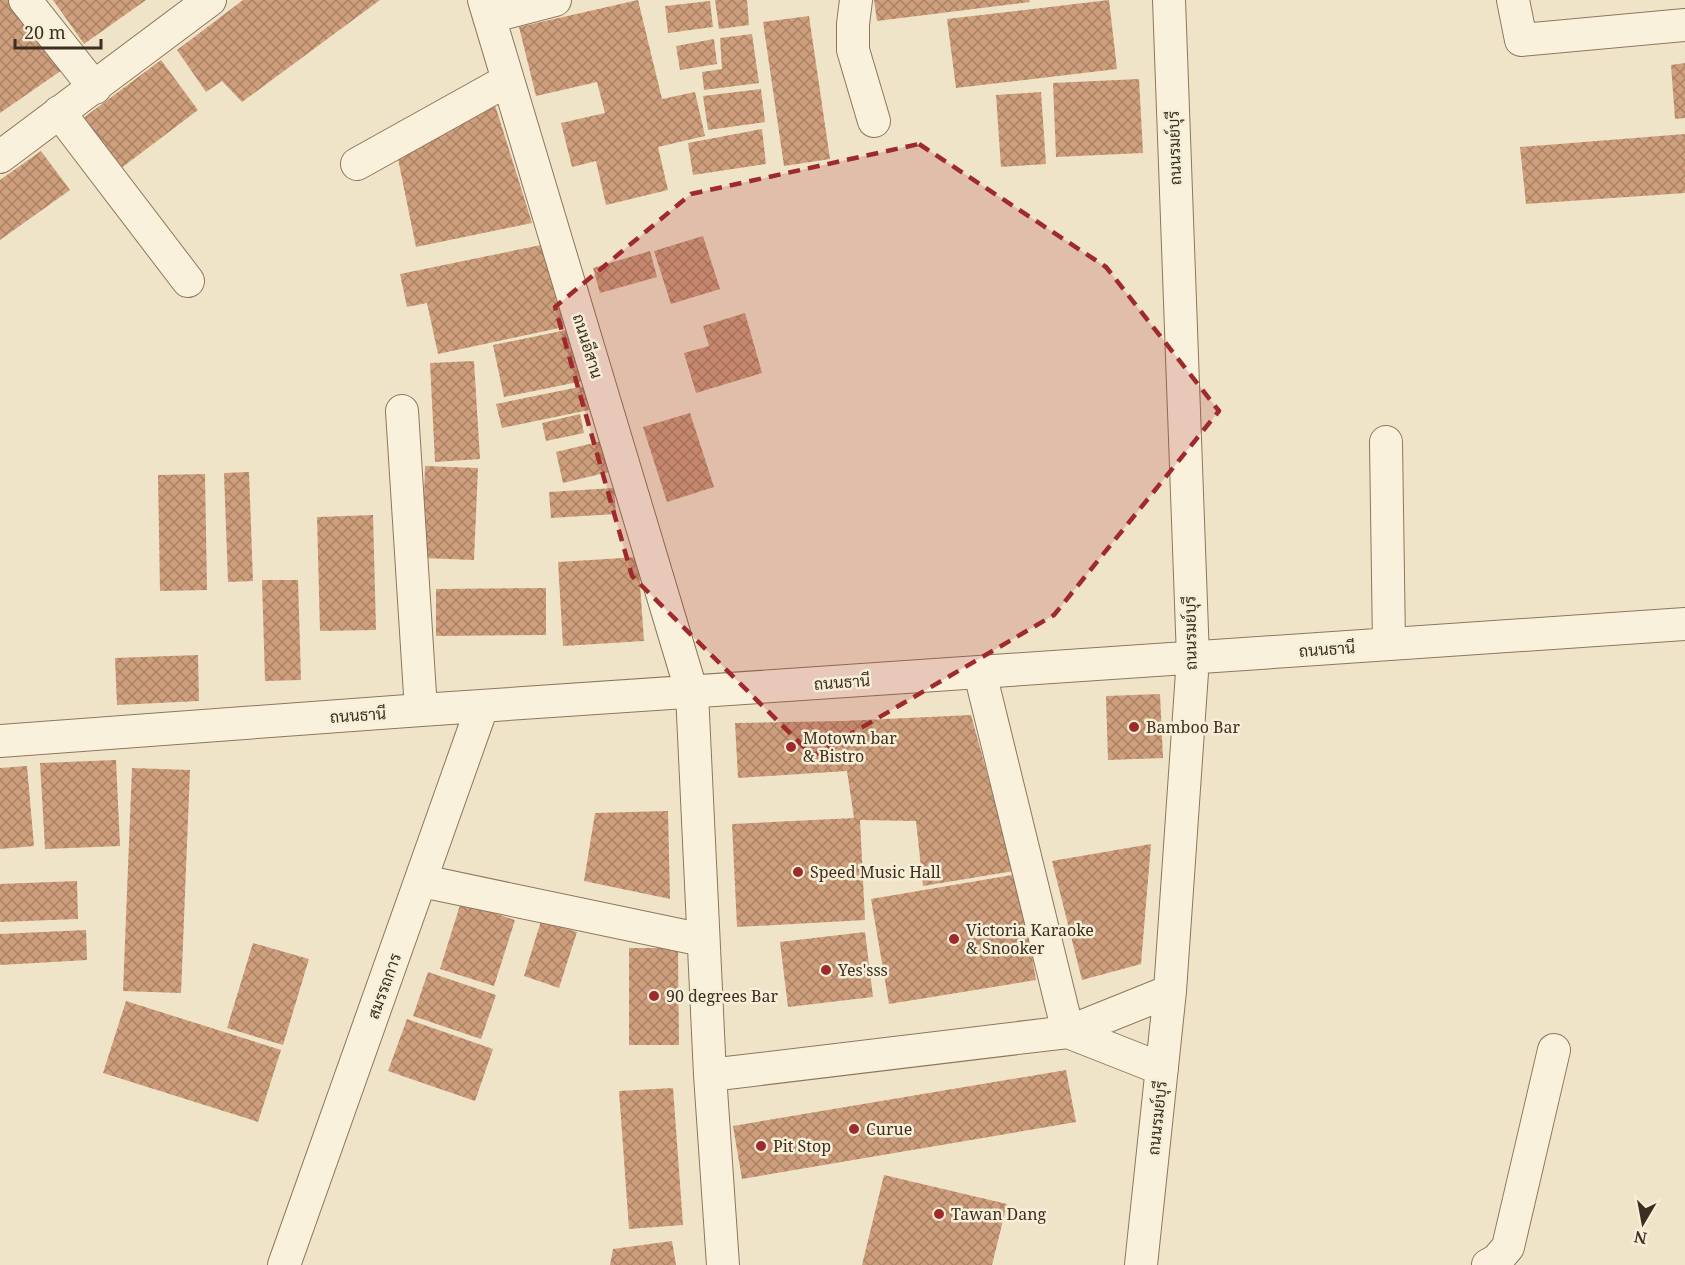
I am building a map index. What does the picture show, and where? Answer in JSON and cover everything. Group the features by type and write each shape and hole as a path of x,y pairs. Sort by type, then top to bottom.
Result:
{"street":[{"path":"25,0 95,88"},
{"path":"0,157 210,0"},
{"path":"486,9 555,0"},
{"path":"856,0 853,50 874,121"},
{"name":"ถนนรมย์บุรี","path":"1141,1265 1170,991 1193,658 1169,0"},
{"path":"1513,0 1521,40 1685,25"},
{"name":"ถนนอีสาน","path":"486,9 692,693 710,1075 723,1265"},
{"path":"357,164 508,80"},
{"path":"59,112 188,281"},
{"path":"402,411 421,710"},
{"path":"1386,442 1389,644"},
{"name":"ถนนธานี","path":"0,741 1685,624"},
{"path":"980,673 1068,1032"},
{"name":"สมรรถการ","path":"284,1265 482,707"},
{"path":"422,881 703,940"},
{"path":"710,1075 1068,1032 1170,991"},
{"path":"1068,1032 1162,1069"},
{"path":"1488,1265 1497,1260 1508,1247 1554,1050"}],"highlighted area":[{"path":"919,144 1106,267 1219,411 1054,615 813,756 632,576 555,307 691,194"}],"building":[{"path":"0,0 9,0 65,68 0,113"},
{"path":"53,0 146,0 84,44"},
{"path":"243,0 380,0 242,102 222,81 206,92 177,50"},
{"path":"638,0 662,99 695,92 705,136 658,147 668,190 606,205 596,161 572,167 561,123 605,113 597,82 536,96 519,27"},
{"path":"715,0 747,0 749,25 719,29"},
{"path":"874,0 1029,0 1030,2 877,21"},
{"path":"1109,0 1117,69 956,88 947,19"},
{"path":"710,1 713,27 668,33 665,6"},
{"path":"809,16 830,159 784,166 763,22"},
{"path":"752,34 759,83 704,90 702,72 722,69 720,38"},
{"path":"714,39 717,64 680,70 676,46"},
{"path":"161,60 198,110 116,172 78,122"},
{"path":"1685,63 1685,118 1675,119 1671,65"},
{"path":"1139,79 1143,153 1056,157 1053,83"},
{"path":"761,89 765,122 708,130 703,96"},
{"path":"1041,92 1046,164 1001,167 996,95"},
{"path":"495,105 532,223 416,247 397,154"},
{"path":"762,129 766,164 693,175 688,143"},
{"path":"1685,134 1685,193 1526,204 1520,147"},
{"path":"41,151 70,190 0,240 0,180"},
{"path":"703,236 720,289 671,304 654,251"},
{"path":"546,244 564,327 438,354 427,303 407,307 400,274"},
{"path":"650,251 657,277 600,293 593,268"},
{"path":"745,313 762,373 696,393 684,353 709,346 703,326"},
{"path":"571,329 583,381 504,397 493,345"},
{"path":"474,361 480,459 435,462 430,363"},
{"path":"584,386 589,410 502,428 496,404"},
{"path":"690,413 714,487 667,502 643,427"},
{"path":"580,414 584,433 546,441 542,423"},
{"path":"606,440 613,471 563,483 556,452"},
{"path":"425,466 478,468 474,560 422,558"},
{"path":"249,472 253,581 228,582 224,473"},
{"path":"205,474 207,590 160,591 158,475"},
{"path":"614,488 616,514 551,518 549,492"},
{"path":"373,515 376,630 320,631 317,517"},
{"path":"638,557 644,641 563,646 558,562"},
{"path":"262,580 298,580 301,680 265,681"},
{"path":"546,588 546,635 436,636 436,589"},
{"path":"198,655 199,701 117,705 115,658"},
{"name":"Bamboo Bar","path":"1160,694 1163,758 1108,760 1106,696"},
{"path":"971,715 1014,871 923,886 916,821 860,820 865,920 737,927 732,824 854,818 847,771 738,778 735,723"},
{"path":"116,760 120,846 45,849 40,763"},
{"path":"27,766 34,846 0,849 0,768"},
{"path":"132,768 190,770 181,993 123,991"},
{"path":"668,811 670,899 584,881 595,813"},
{"path":"1151,844 1141,964 1082,980 1052,861"},
{"name":"Victoria Karaoke & Snooker","path":"1018,874 1036,980 889,1004 871,899"},
{"path":"77,881 78,919 0,922 0,884"},
{"path":"461,902 515,920 494,986 440,969"},
{"path":"541,921 577,932 559,988 524,976"},
{"path":"86,930 87,960 0,965 0,934"},
{"name":"Yes'sss","path":"865,932 873,997 788,1007 780,942"},
{"path":"253,943 309,959 283,1045 227,1028"},
{"name":"90 degrees Bar","path":"629,948 678,948 679,1045 629,1045"},
{"path":"428,972 496,995 481,1039 413,1016"},
{"path":"126,1001 281,1050 258,1122 103,1073"},
{"path":"407,1019 493,1049 475,1101 388,1071"},
{"path":"1066,1070 1076,1122 742,1179 733,1126"},
{"path":"673,1088 683,1225 629,1229 619,1091"},
{"name":"Tawan Dang","path":"884,1175 1007,1204 992,1265 862,1265"},
{"path":"672,1241 676,1265 610,1265 613,1249"}],"place":[{"name":"Bamboo Bar","path":"1134,727"},
{"name":"Motown bar & Bistro","path":"791,747"},
{"name":"Speed Music Hall","path":"798,872"},
{"name":"Victoria Karaoke & Snooker","path":"954,939"},
{"name":"Yes'sss","path":"826,970"},
{"name":"90 degrees Bar","path":"654,996"},
{"name":"Curue","path":"854,1129"},
{"name":"Pit Stop","path":"761,1146"},
{"name":"Tawan Dang","path":"939,1214"}]}
